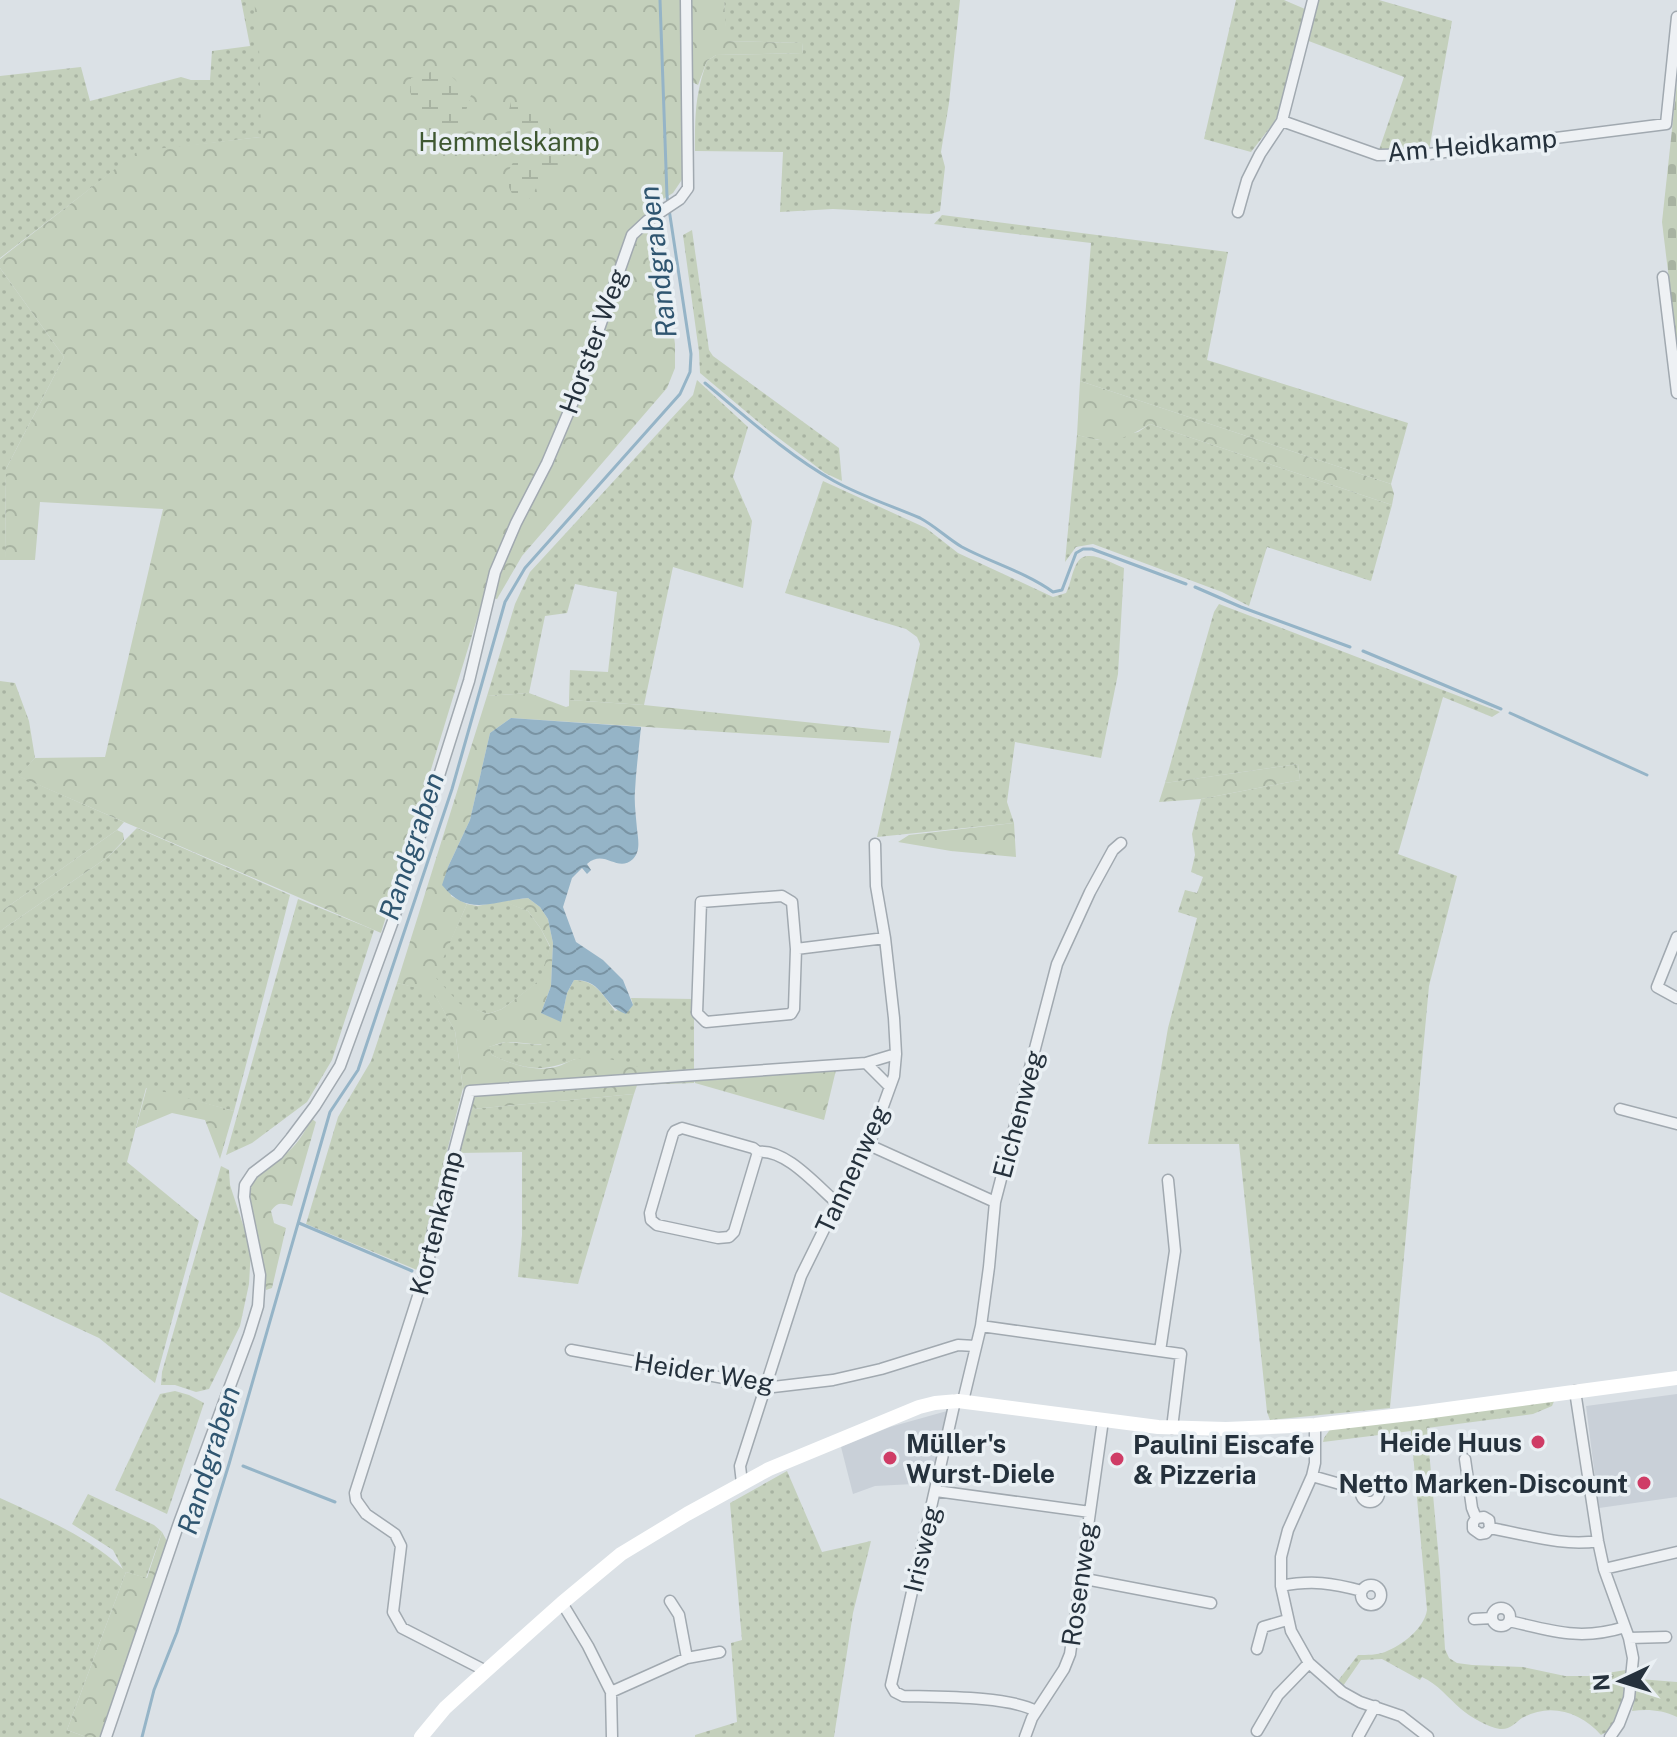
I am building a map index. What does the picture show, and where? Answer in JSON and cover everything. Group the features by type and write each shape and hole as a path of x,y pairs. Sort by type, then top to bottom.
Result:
{"street":[{"name":"Horster Weg","path":"106,1737 258,1306 260,1275 244,1197 245,1185 253,1173 278,1154 291,1138 340,1066 398,906 469,681 488,597 500,560 575,397 632,235 680,199 688,188 686,0"},
{"path":"1238,212 1247,180 1282,121 1313,0"},
{"name":"Am Heidkamp","path":"1282,121 1378,155 1391,156 1429,154 1666,124 1677,17"},
{"path":"1663,277 1677,393"},
{"name":"Eichenweg","path":"959,1401 981,1326 995,1202 1057,964 1090,892 1113,850 1121,843"},
{"name":"Tannenweg","path":"742,1483 740,1466 801,1276 869,1145 894,1076 896,1054 885,938 876,886 875,844"},
{"path":"782,896 792,902 796,949 794,1009 791,1014 706,1022 697,1013 701,902 782,896"},
{"path":"1677,937 1657,987 1677,998"},
{"path":"796,949 885,938"},
{"name":"Kortenkamp","path":"486,1671 402,1628 393,1612 401,1546 395,1534 366,1514 355,1493 428,1265 433,1231 470,1091 866,1063 896,1054"},
{"path":"866,1063 890,1087"},
{"path":"1620,1109 1677,1124"},
{"path":"758,1152 734,1232 729,1237 718,1238 657,1225 651,1220 650,1213 673,1134 679,1128 785,1158 837,1203"},
{"path":"869,1145 995,1202"},
{"path":"1160,1351 1175,1251 1168,1180"},
{"path":"981,1326 1181,1354 1172,1428"},
{"name":"Heider Weg","path":"571,1350 766,1387 833,1380 958,1345 975,1346"},
{"path":"421,1737 445,1708 621,1554 742,1483 919,1407 959,1401 1172,1428 1226,1429 1315,1425 1677,1378"},
{"path":"1575,1391 1604,1569 1633,1658 1632,1684 1625,1709 1610,1737"},
{"name":"Irisweg","path":"959,1401 892,1689 899,1695 999,1702 1023,1705 1036,1711"},
{"name":"Rosenweg","path":"1025,1737 1036,1711 1067,1665 1103,1420"},
{"path":"1315,1425 1312,1476 1284,1543 1280,1572 1287,1620 1309,1663 1326,1680 1349,1697 1401,1716 1428,1737"},
{"path":"1465,1459 1472,1508 1476,1518 1487,1518 1490,1528 1563,1541 1598,1541"},
{"path":"1312,1476 1361,1490"},
{"path":"936,1491 1090,1512"},
{"path":"1604,1569 1677,1552"},
{"path":"1080,1578 1211,1603"},
{"path":"1281,1586 1315,1582 1362,1591"},
{"path":"670,1601 679,1615 687,1658"},
{"path":"562,1603 611,1692 612,1737"},
{"path":"1474,1619 1492,1618 1495,1610 1504,1609 1510,1615 1509,1621 1573,1635 1627,1633 1666,1637"},
{"path":"1257,1649 1263,1627 1287,1620"},
{"path":"611,1692 687,1658 720,1652"},
{"path":"1257,1731 1278,1695 1309,1663"},
{"path":"1358,1737 1375,1706"}],"shaded area":[{"path":"1677,1394 1677,1497 1599,1508 1586,1406"},
{"path":"947,1411 933,1483 875,1486 853,1494 841,1447 890,1427"}],"green space":[{"path":"241,0 655,0 261,104 261,137 138,152 0,258 0,76 81,67 90,101 181,77 210,80 212,51 250,46"},
{"name":"Hemmelskamp","path":"254,0 680,0 683,178 673,193 655,204 628,233 571,396 484,596 381,933 18,776 35,758 105,757 163,509 40,502 35,560 5,560 6,469 64,357 0,268 0,259 138,151 261,137 259,46"},
{"path":"691,0 724,0 727,41 802,43 803,53 716,55 707,61 698,85 692,82"},
{"path":"724,0 960,0 941,152 945,167 940,211 931,214 833,209 780,212 783,152 695,151 696,105 707,61 716,55 803,53 802,43 726,41"},
{"path":"1236,0 1284,0 1305,9 1281,106 1275,121 1251,152 1204,139"},
{"path":"1316,0 1379,0 1452,21 1429,150 1379,150 1404,77 1306,40"},
{"path":"431,72 450,75 471,95 452,140 429,138 410,92 411,78"},
{"path":"1677,83 1677,345 1662,222"},
{"path":"511,102 527,102 555,134 559,178 538,185 530,198 518,202 507,180 510,168 523,147 521,132 508,114"},
{"path":"942,215 1228,252 1207,360 1408,423 1391,484 1080,381 1091,243 934,224"},
{"path":"649,224 659,226 675,344 675,368 667,388 522,556 497,599 491,598 635,237"},
{"path":"692,230 709,350 839,448 842,481 825,473 768,430 700,373 683,235"},
{"path":"0,268 64,357 6,469 5,560 0,560"},
{"path":"697,380 748,427 733,477 752,521 743,588 673,567 644,705 569,700 570,670 608,672 617,592 575,584 567,613 545,616 529,693 487,696 515,604 530,572 693,395"},
{"path":"1080,381 1391,484 1394,494 1392,505 1150,424 1115,440 1077,435"},
{"path":"1150,424 1392,505 1371,581 1267,547 1249,606 1222,592 1093,544 1076,547 1065,562 1077,435 1098,440 1138,432"},
{"path":"823,481 926,528 958,553 1053,597 1066,593 1081,558 1092,556 1124,568 1118,674 1101,758 1015,742 1007,802 1014,823 877,837 920,644 917,637 906,629 785,593"},
{"path":"1219,604 1500,712 1492,717 1443,697 1398,854 1457,876 1429,986 1390,1408 1270,1420 1239,1144 1148,1144 1168,1028 1197,918 1178,912 1185,890 1197,893 1203,877 1191,872 1195,855 1192,834 1201,799 1300,780 1298,764 1165,783 1214,612"},
{"path":"0,681 15,683 29,721 35,758 19,776 124,822 0,912"},
{"path":"529,693 566,707 569,700 644,705 891,731 889,743 511,718 490,733 470,820 448,867 451,896 467,904 435,977 460,1004 488,1014 502,1009 540,980 550,946 528,911 507,903 528,898 540,907 548,919 553,943 551,986 541,1013 569,1023 566,1033 553,1043 503,1042 489,1047 492,1055 534,1068 551,1068 593,1057 643,1068 634,1094 472,1109 463,1088 455,1031 433,992 397,983 487,696"},
{"path":"1298,764 1300,780 1201,799 1159,802 1165,783"},
{"path":"1014,823 1016,857 898,842 909,835"},
{"path":"137,828 290,895 234,1111 146,1088 127,1162 199,1221 155,1383 99,1338 0,1292 0,931 108,857"},
{"path":"117,830 123,833 124,840 108,857 0,931 0,912"},
{"path":"298,899 374,930 332,1060 307,1102 252,1143 226,1155"},
{"path":"510,900 508,903 528,911 550,947 541,980 502,1009 488,1014 460,1005 434,977 467,904 477,906"},
{"path":"574,980 593,986 615,1011 633,1005 631,998 694,999 694,1083 637,1085 575,1059 534,1068 492,1055 488,1047 506,1042 541,1045 561,1022 567,993"},
{"path":"397,983 433,991 455,1031 463,1088 417,1270 306,1224 338,1117 371,1061"},
{"path":"836,1070 824,1120 695,1083 694,1077"},
{"path":"147,1087 234,1111 220,1159 205,1120 172,1113 136,1128"},
{"path":"634,1094 578,1284 518,1277 522,1235 522,1152 455,1153 472,1109"},
{"path":"312,1119 316,1122 292,1206 280,1204 271,1211 274,1223 286,1228 272,1288 266,1290 249,1195 251,1187 260,1174 296,1144"},
{"path":"221,1166 229,1170 230,1185 251,1249 249,1284 240,1326 209,1389 196,1392 175,1385 161,1385 162,1372"},
{"path":"175,1391 204,1403 167,1514 115,1490 160,1394"},
{"path":"1555,1399 1552,1406 1533,1414 1427,1428 1445,1649 1449,1658 1457,1663 1523,1667 1565,1676 1626,1670 1621,1707 1614,1724 1601,1735 1575,1715 1554,1710 1533,1713 1507,1728 1495,1728 1465,1712 1428,1680 1422,1677 1420,1680 1382,1659 1361,1660 1343,1686 1337,1682 1358,1655 1382,1653 1405,1641 1422,1624 1427,1610 1411,1431 1323,1442 1331,1428"},
{"path":"787,1471 822,1552 871,1541 853,1613 834,1737 695,1737 737,1722 731,1643 742,1640 730,1503"},
{"path":"88,1494 154,1525 162,1532 146,1578 126,1572 67,1730 86,1737 0,1737 0,1498 80,1537 123,1569 113,1550 72,1524"},
{"path":"162,1532 168,1543 102,1737 86,1737 67,1730 126,1572 147,1578"},
{"path":"1639,1679 1677,1682 1677,1717 1655,1711 1632,1711"}],"water":[{"path":"511,718 641,727 635,796 637,852 627,863 600,859 587,864 591,870 587,874 582,868 572,878 563,907 576,942 603,960 623,980 633,1005 626,1014 591,984 574,980 567,993 561,1022 541,1013 551,986 553,943 548,919 540,907 528,898 471,904 461,901 442,885 470,820 490,733"}],"waterway":[{"name":"Randgraben","path":"142,1737 154,1690 177,1632 229,1464 330,1112 358,1070 452,789 505,602 525,568 680,394 690,372 691,354 667,196 660,0"},
{"path":"705,383 817,471 855,491 920,518 962,547 1053,592 1062,590 1076,553 1083,549 1092,549 1186,584"},
{"path":"1195,587 1350,647"},
{"path":"1363,651 1501,709"},
{"path":"1510,713 1647,775"},
{"path":"299,1223 412,1271"},
{"path":"243,1466 335,1502"}],"place":[{"name":"Heide Huus","path":"1538,1442"},
{"name":"Müller's Wurst-Diele","path":"890,1458"},
{"name":"Paulini Eiscafe & Pizzeria","path":"1117,1459"},
{"name":"Netto Marken-Discount","path":"1644,1483"}]}
